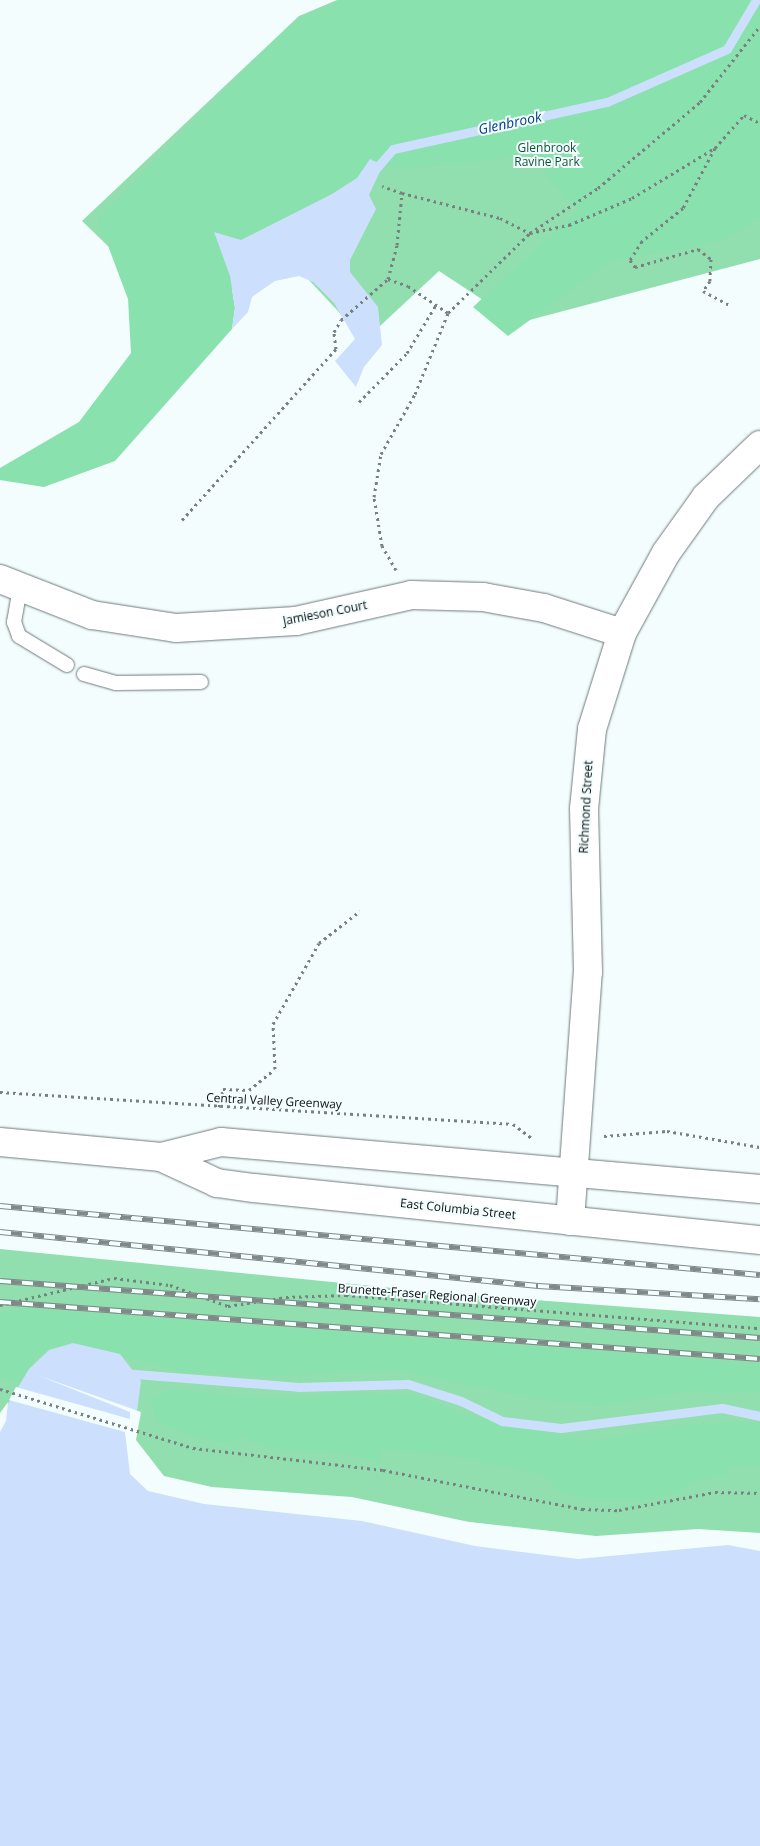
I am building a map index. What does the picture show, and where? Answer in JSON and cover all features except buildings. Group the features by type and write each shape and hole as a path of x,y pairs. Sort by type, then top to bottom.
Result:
{"street":[{"name":"Richmond Street","path":"570,1221 588,972 584,808 592,729 622,633 666,552 706,497 760,445"},
{"name":"Jamieson Court","path":"10,584 92,615 199,628 296,621 411,595 500,600 544,608 622,633"},
{"name":"East Columbia Street","path":"0,1142 161,1157 221,1142 760,1189"},
{"name":"East Columbia Street","path":"161,1157 217,1183 760,1240"}],"lane":[{"path":"10,584 14,622 19,636 67,665"},
{"path":"84,674 116,683 200,682"}],"path":[{"path":"411,595 382,546 374,497 380,454 415,394 448,313 530,233 598,188 700,102 760,26"},
{"path":"732,306 703,291 710,281 711,259 698,248 635,267 630,260 642,241 683,208 715,148 744,114 760,123"},
{"path":"382,186 402,193 500,218 530,233 569,224 632,198 715,148"},
{"path":"182,520 336,349 334,332 341,320 374,288 388,279 398,245 402,193"},
{"path":"388,279 448,313"},
{"path":"359,402 407,353 436,305"},
{"path":"219,1107 223,1089 249,1090 275,1069 273,1024 319,943 360,910"},
{"name":"Central Valley Greenway","path":"0,1092 513,1124 539,1145"},
{"path":"612,1135 667,1131 760,1147"},
{"name":"Brunette-Fraser Regional Greenway","path":"0,1305 114,1278 170,1285 228,1306 286,1297 346,1295 760,1328"},
{"path":"0,1389 158,1436 228,1454 383,1470 582,1509 619,1510 715,1492 760,1493"}],"green space":[{"name":"Glenbrook Ravine Park","path":"337,0 760,0 760,259 518,323 439,271 365,340 279,248 192,327 82,221 299,16"},
{"name":"Glenbrook Ravine Park","path":"343,0 760,0 760,218 721,241 611,261 508,336 473,307 578,210 529,155 404,169 370,159 357,178 332,194 241,240 214,232 230,276 235,308 232,329 115,461 44,487 0,480 0,468 79,422 131,353 128,299 98,219 294,21"},
{"path":"0,1249 443,1293 760,1317 760,1535 596,1538 212,1490 163,1478 37,1375 0,1417"},
{"path":"25,1308 760,1364 760,1392 688,1391 598,1406 531,1398 395,1370 275,1376 183,1372 73,1343 36,1357 18,1382 0,1379 0,1314"},
{"path":"170,1389 269,1399 347,1393 416,1395 462,1414 587,1442 682,1425 760,1422 760,1466 731,1467 724,1475 691,1482 681,1491 637,1501 598,1500 563,1494 544,1475 450,1455 380,1450 379,1462 347,1454 267,1448 241,1436 230,1443 199,1438 157,1422 151,1399"}],"water":[{"path":"370,159 383,165 369,195 376,209 350,260 350,272 378,307 382,345 364,367 356,387 335,361 355,339 334,303 313,282 299,276 275,281 252,297 248,312 232,329 235,308 230,276 214,232 241,240 332,194 357,178"},
{"path":"73,1343 120,1354 141,1381 133,1441 163,1478 212,1490 596,1538 760,1535 760,1846 0,1846 0,1417 29,1369 49,1350"}],"pier":[{"path":"37,1375 141,1412 136,1440 164,1476 212,1487 352,1497 469,1522 596,1536 698,1529 760,1533 760,1551 728,1545 578,1559 475,1546 362,1521 204,1504 148,1491 130,1474 125,1432 9,1400 16,1387 130,1419 130,1412"},
{"path":"8,1402 6,1421 0,1432 0,1413"}],"waterway":[{"name":"Glenbrook","path":"373,172 393,149 607,102 727,49 756,0"},
{"path":"122,1373 298,1387 408,1384 461,1401 502,1421 561,1428 722,1408 760,1416"}],"railway":[{"path":"0,1206 760,1275"},
{"path":"0,1232 538,1286 760,1299"},
{"path":"0,1281 760,1338"},
{"path":"0,1302 760,1359"}]}
